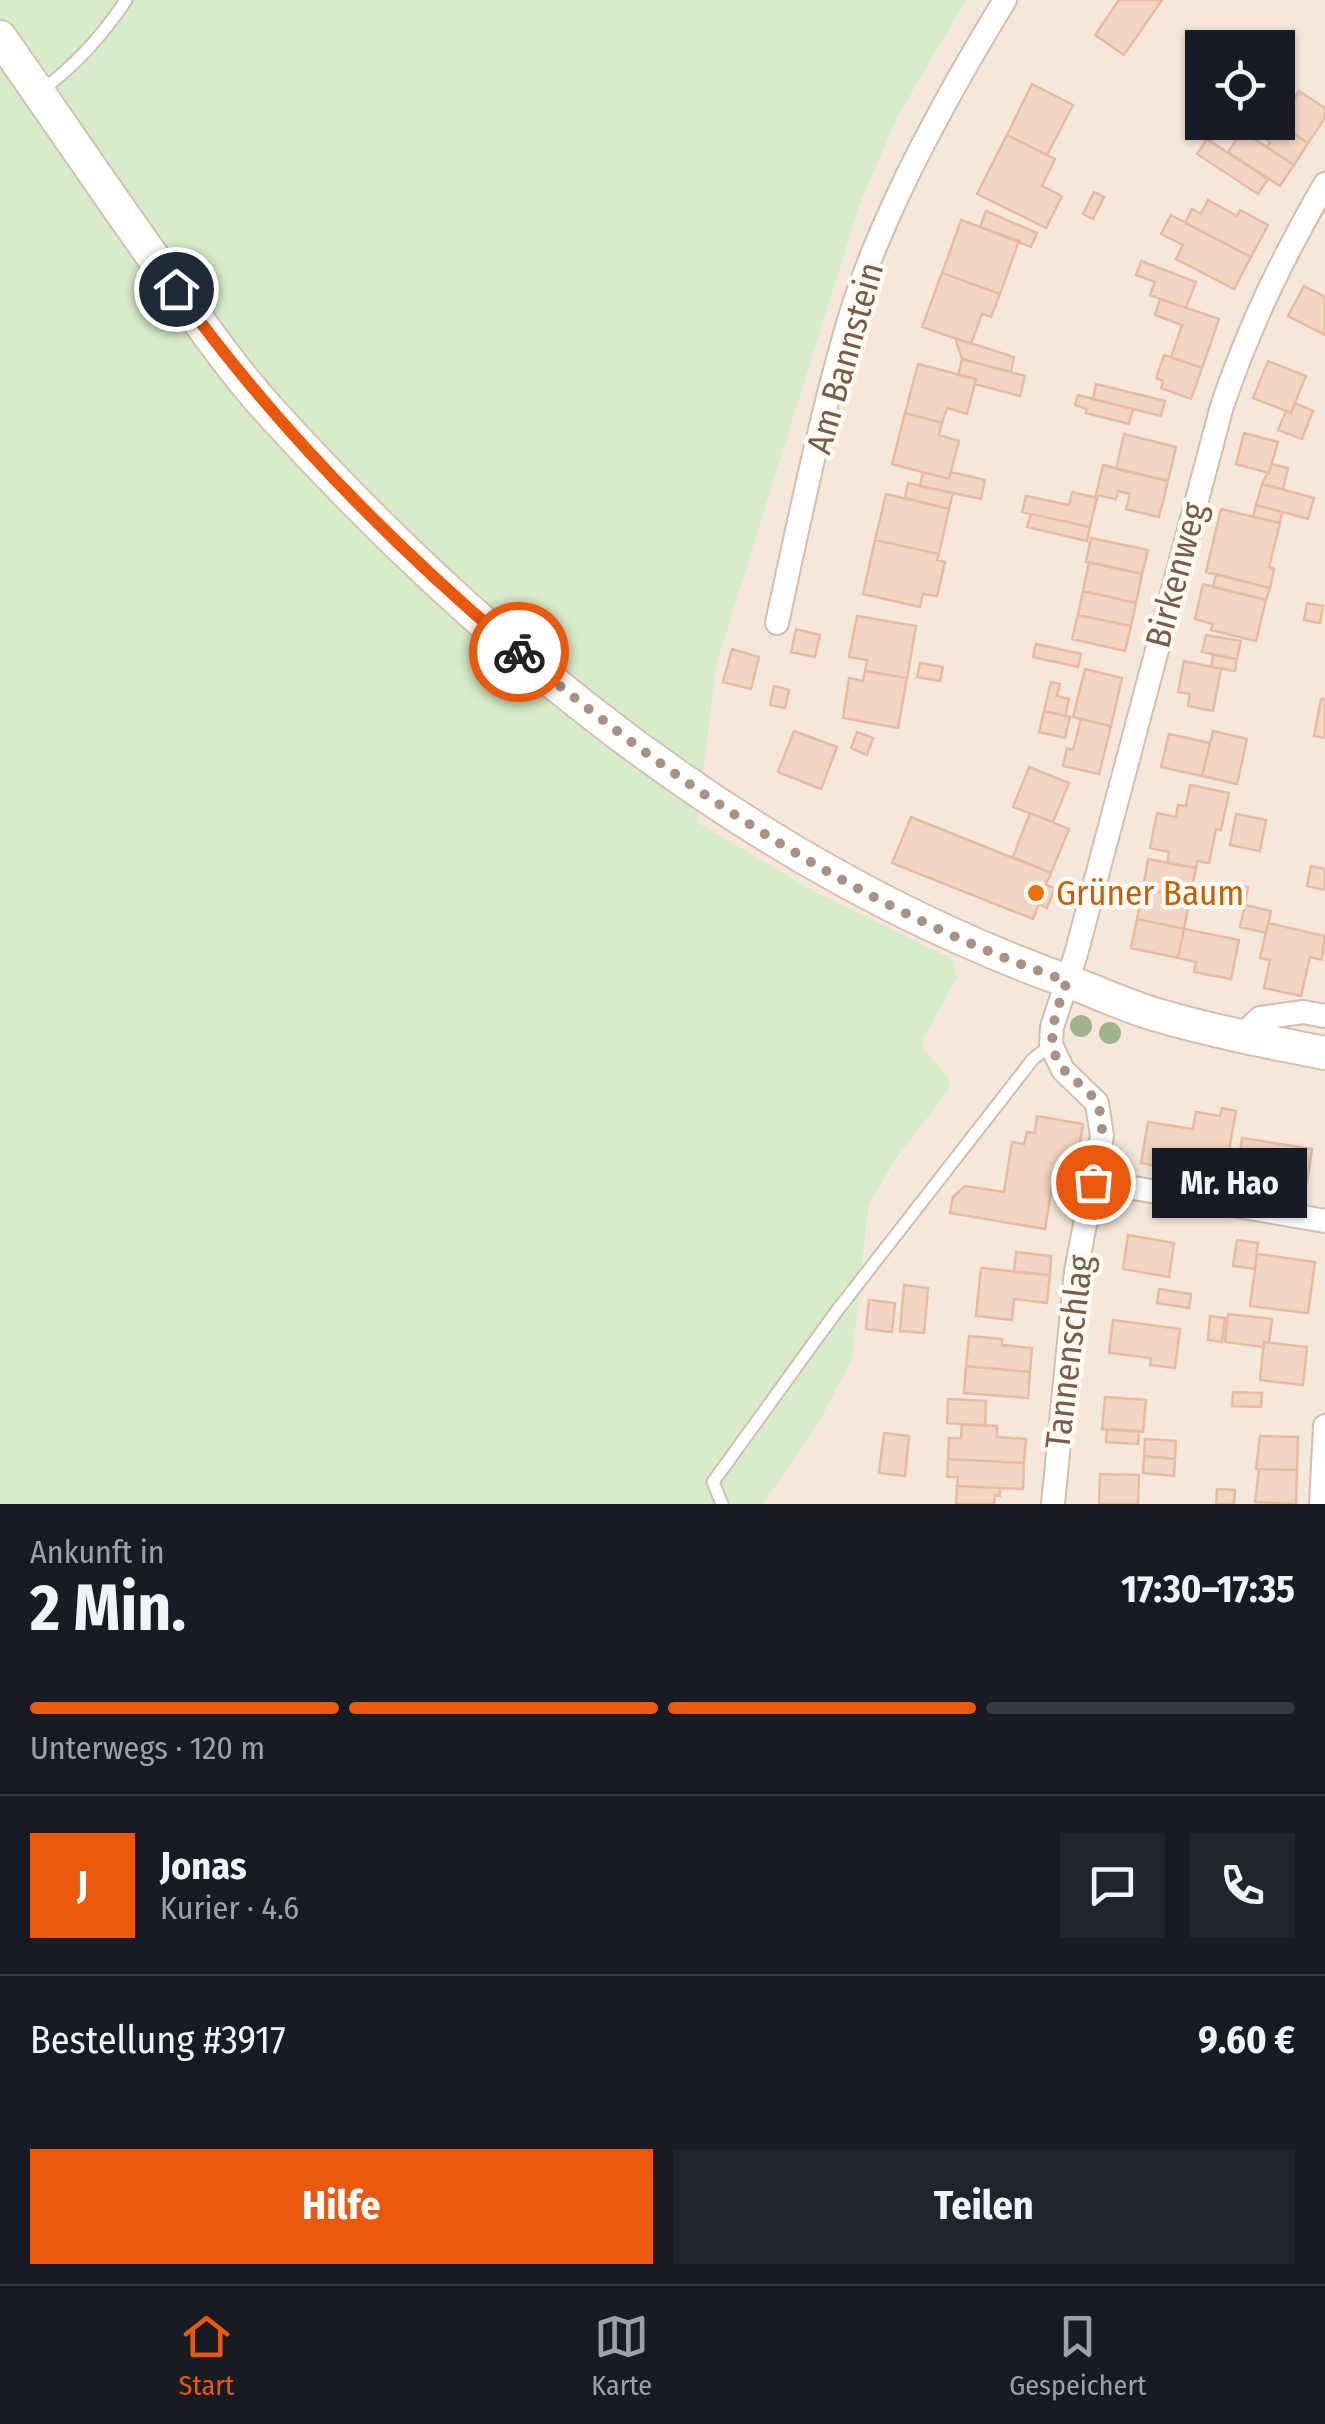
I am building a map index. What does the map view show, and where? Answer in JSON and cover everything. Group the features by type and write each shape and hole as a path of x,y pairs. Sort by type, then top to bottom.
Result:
{"main road":[{"path":"0,37 176,289 266,407 480,620 598,719 738,820 888,903 1010,962 1153,1014 1325,1053"}],"street":[{"name":"Am Bannstein","path":"776,623 850,318 887,223 973,52 1005,0"},
{"name":"Birkenweg","path":"1067,981 1222,406 1245,338 1276,270 1325,184"},
{"path":"1050,1045 1067,981"},
{"path":"1240,1036 1260,1018 1303,1012 1325,1016"},
{"name":"Tannenschlag","path":"1050,1045 1063,1070 1097,1103 1102,1136 1076,1271 1053,1504"},
{"path":"1093,1182 1325,1221"},
{"path":"1321,1504 1325,1426"}],"lane":[{"path":"39,92 105,32 126,0"},
{"path":"722,1504 714,1482 899,1229 1034,1058 1050,1045"}],"shaded area":[{"path":"966,0 1325,0 1325,1504 763,1504 819,1422 863,1266 869,1205 948,1076 923,1050 924,1037 957,978 697,822 716,666 860,204 897,118"}],"green space":[{"path":"0,0 966,0 897,118 860,204 716,666 697,822 815,892 952,959 957,978 924,1037 923,1049 948,1076 949,1089 898,1156 869,1205 852,1359 819,1422 763,1504 0,1504"}],"building":[{"path":"1119,0 1162,0 1124,55 1095,35"},
{"path":"1032,84 1073,105 1047,155 1007,135"},
{"path":"1299,91 1325,108 1325,118 1308,143 1295,134 1295,97"},
{"path":"1295,134 1308,143 1294,165 1267,147 1267,140 1295,140"},
{"path":"1007,135 1055,159 1042,186 1062,196 1046,228 977,194"},
{"path":"1209,140 1268,179 1258,194 1197,154"},
{"path":"1236,140 1256,140 1294,165 1280,186 1228,152"},
{"path":"1094,192 1104,197 1093,219 1083,214"},
{"path":"1208,200 1237,216 1240,210 1268,225 1251,257 1185,223 1192,209 1201,214"},
{"path":"986,211 1037,233 1031,247 980,227"},
{"path":"1171,215 1251,257 1234,289 1176,259 1183,245 1161,234"},
{"path":"961,220 1019,241 1000,294 942,273"},
{"path":"1141,261 1196,282 1186,308 1150,295 1155,282 1136,275"},
{"path":"942,273 1000,294 991,317 982,314 971,344 922,327"},
{"path":"1304,286 1325,297 1325,335 1288,316"},
{"path":"1160,299 1219,319 1202,368 1171,357 1182,325 1155,315"},
{"path":"955,338 1014,357 1011,372 962,359"},
{"path":"1164,355 1202,368 1191,399 1161,388 1163,381 1156,378"},
{"path":"962,359 1025,376 1020,396 975,384 976,379 958,375"},
{"path":"1268,361 1306,376 1291,413 1253,398"},
{"path":"918,364 976,379 967,414 947,408 942,423 905,413"},
{"path":"1096,384 1165,401 1161,416 1093,399"},
{"path":"1078,395 1133,409 1129,424 1086,413 1087,409 1075,405"},
{"path":"1295,403 1313,411 1302,439 1278,430 1286,411 1291,413"},
{"path":"905,413 942,423 939,435 959,441 949,479 892,464"},
{"path":"1244,433 1278,442 1269,473 1236,464"},
{"path":"1124,434 1176,447 1168,481 1116,469"},
{"path":"1272,464 1288,468 1283,489 1262,484"},
{"path":"1103,465 1168,481 1159,517 1126,509 1130,494 1118,491 1116,499 1096,495"},
{"path":"923,472 949,479 951,472 985,480 981,499 920,486"},
{"path":"908,483 953,493 949,509 905,498"},
{"path":"1262,484 1314,498 1308,519 1256,505"},
{"path":"1072,492 1097,498 1090,527 1022,512 1026,496 1069,505"},
{"path":"886,494 949,509 939,554 875,540"},
{"path":"1256,505 1282,512 1280,523 1253,517"},
{"path":"1221,509 1280,523 1269,567 1274,569 1270,588 1206,572"},
{"path":"1031,514 1090,527 1087,541 1027,527"},
{"path":"1091,538 1148,550 1142,574 1086,562"},
{"path":"875,540 939,554 937,560 945,562 937,596 923,594 920,607 863,594"},
{"path":"1089,562 1142,574 1136,603 1083,591"},
{"path":"1216,574 1270,588 1266,600 1213,587"},
{"path":"1203,584 1266,600 1256,641 1211,630 1213,624 1195,619"},
{"path":"1083,591 1136,603 1131,626 1078,615"},
{"path":"1307,603 1323,606 1320,623 1304,620"},
{"path":"1078,615 1131,626 1125,651 1072,639"},
{"path":"857,616 916,626 907,678 865,671 867,660 849,657"},
{"path":"796,629 820,635 815,657 791,652"},
{"path":"1206,635 1241,641 1237,659 1202,652"},
{"path":"1036,644 1081,654 1078,667 1033,657"},
{"path":"732,649 759,657 751,689 723,682"},
{"path":"1213,655 1237,659 1235,671 1211,667"},
{"path":"1184,661 1221,669 1213,711 1188,706 1190,694 1178,692"},
{"path":"920,663 943,667 940,681 917,677"},
{"path":"1085,669 1122,678 1111,726 1073,717"},
{"path":"865,671 907,678 898,728 843,718 849,678 863,681"},
{"path":"1051,682 1060,684 1057,696 1069,699 1065,716 1044,711"},
{"path":"774,686 789,690 785,708 770,705"},
{"path":"1321,699 1325,699 1325,738 1314,736"},
{"path":"1044,711 1070,717 1065,738 1039,732"},
{"path":"1081,719 1111,726 1099,774 1063,766 1067,748 1073,750"},
{"path":"794,731 837,747 821,789 778,772"},
{"path":"1213,731 1247,739 1237,784 1202,776"},
{"path":"857,732 873,738 867,755 851,748"},
{"path":"1169,734 1210,743 1202,776 1161,767"},
{"path":"1029,767 1069,783 1053,822 1013,807"},
{"path":"1190,785 1229,793 1209,863 1197,861 1196,868 1167,863 1169,852 1150,848 1157,813 1176,817 1178,805 1186,806"},
{"path":"1030,813 1069,829 1051,873 1013,857"},
{"path":"1236,814 1266,820 1260,851 1230,845"},
{"path":"911,817 1051,873 1046,885 1055,888 1047,908 1039,904 1033,919 892,863"},
{"path":"1148,859 1196,868 1190,898 1143,889"},
{"path":"1311,866 1325,869 1325,890 1307,886"},
{"path":"1226,884 1248,887 1246,899 1224,896"},
{"path":"1143,889 1190,898 1184,929 1137,919"},
{"path":"1245,905 1271,911 1266,933 1240,927"},
{"path":"1137,919 1184,929 1178,958 1131,948"},
{"path":"1268,923 1325,936 1322,960 1310,957 1301,996 1264,988 1270,960 1260,958"},
{"path":"1184,929 1239,940 1231,979 1194,972 1196,962 1178,958"},
{"path":"1222,1108 1236,1111 1224,1178 1141,1163 1148,1122 1193,1129 1196,1112 1220,1116"},
{"path":"1037,1116 1083,1124 1072,1190 1052,1186 1045,1229 950,1213 953,1197 965,1186 1004,1192 1012,1142 1024,1144 1027,1132 1035,1133"},
{"path":"1242,1138 1312,1149 1307,1182 1289,1179 1288,1189 1236,1180"},
{"path":"1128,1235 1174,1243 1169,1277 1123,1269"},
{"path":"1237,1240 1258,1243 1255,1269 1233,1266"},
{"path":"1016,1252 1051,1256 1050,1275 1014,1272"},
{"path":"1257,1254 1315,1262 1308,1313 1250,1306"},
{"path":"981,1268 1050,1275 1047,1303 1014,1299 1012,1320 976,1316"},
{"path":"904,1285 928,1288 924,1333 900,1331"},
{"path":"1159,1289 1191,1294 1189,1308 1157,1303"},
{"path":"869,1300 895,1303 892,1332 866,1329"},
{"path":"1228,1314 1272,1319 1269,1343 1264,1342 1264,1347 1225,1342"},
{"path":"1210,1316 1225,1318 1222,1342 1208,1340"},
{"path":"1113,1320 1180,1329 1175,1368 1150,1365 1151,1358 1109,1353"},
{"path":"969,1336 1002,1339 1002,1345 1032,1348 1030,1372 966,1366"},
{"path":"1264,1342 1307,1347 1303,1385 1260,1380"},
{"path":"966,1366 1030,1372 1028,1398 964,1393"},
{"path":"1233,1392 1262,1393 1261,1407 1232,1406"},
{"path":"1105,1397 1146,1400 1143,1432 1102,1429"},
{"path":"948,1399 986,1401 985,1426 947,1423"},
{"path":"962,1424 997,1426 997,1437 1026,1439 1024,1463 948,1459 949,1438 961,1438"},
{"path":"1107,1429 1139,1431 1138,1444 1106,1442"},
{"path":"884,1433 909,1436 905,1476 879,1473"},
{"path":"1260,1436 1298,1437 1297,1470 1256,1469"},
{"path":"1145,1439 1176,1441 1175,1459 1144,1456"},
{"path":"1144,1456 1175,1459 1174,1476 1143,1473"},
{"path":"948,1459 1024,1463 1023,1489 957,1486 958,1477 947,1477"},
{"path":"1259,1469 1297,1470 1296,1504 1255,1502"},
{"path":"1100,1474 1139,1475 1138,1504 1099,1504"},
{"path":"957,1486 1000,1488 1000,1496 995,1495 994,1504 956,1504"},
{"path":"1217,1489 1235,1490 1234,1504 1216,1504"}],"way so far":[{"path":"519,652 598,719 738,820 888,903 1010,962 1067,981 1050,1045 1063,1070 1097,1103 1102,1136 1093,1182"}],"place":[{"name":"Grüner Baum","path":"1036,893"},
{"name":"Mr. Hao","path":"1093,1182"}],"route":[{"path":"176,289 266,407 388,532 519,652"}]}
